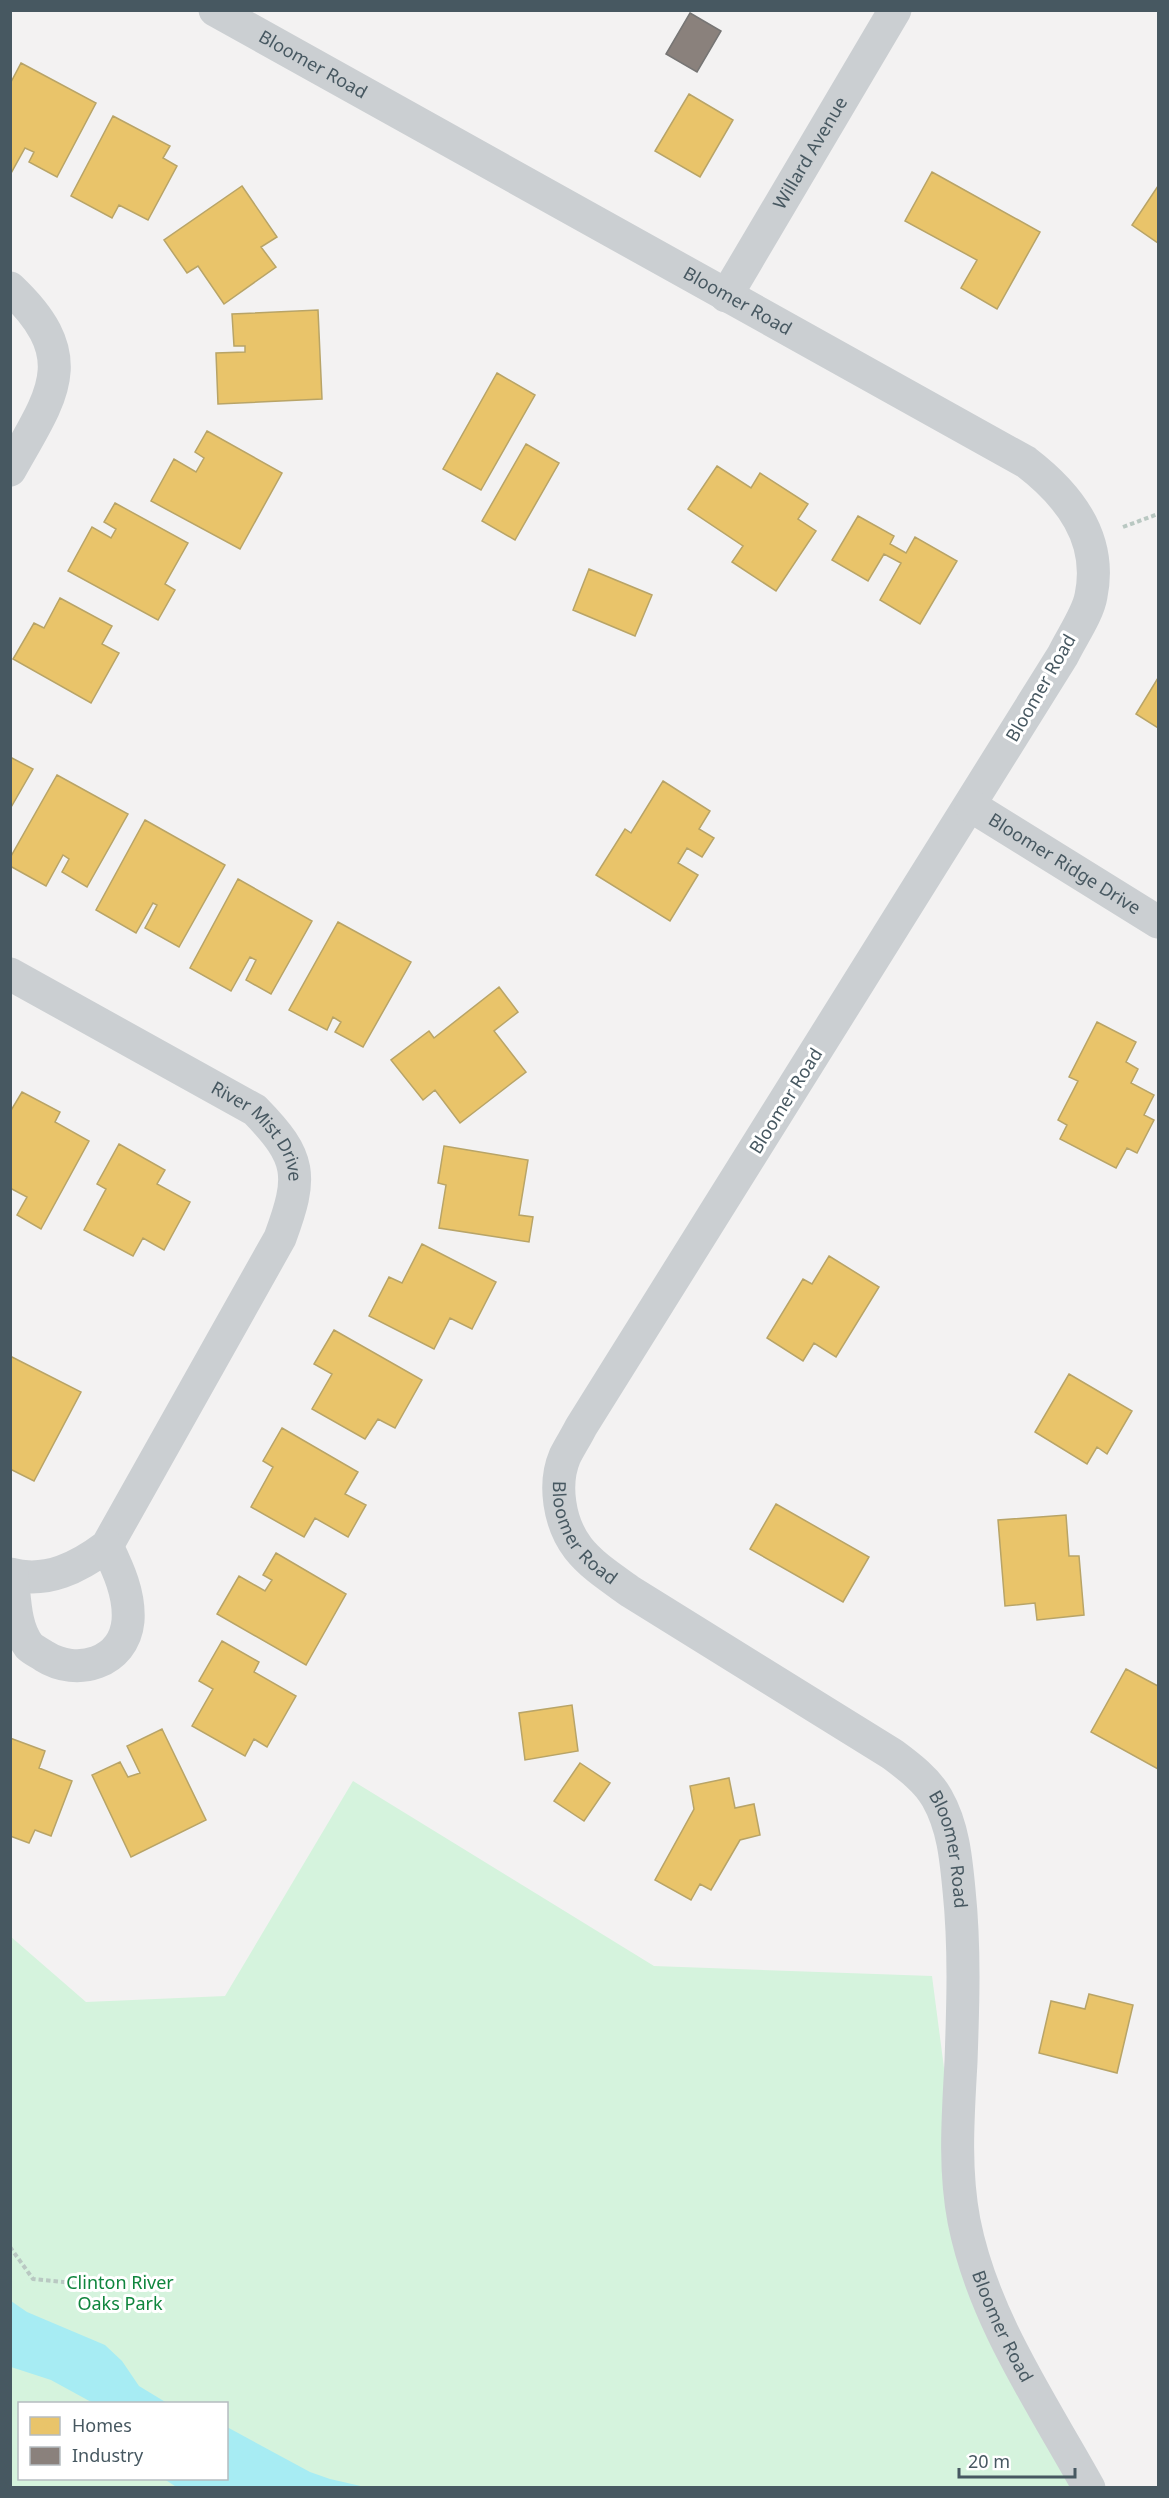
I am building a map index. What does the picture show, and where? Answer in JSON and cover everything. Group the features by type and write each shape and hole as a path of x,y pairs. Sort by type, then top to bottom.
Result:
{"street":[{"name":"Bloomer Road","path":"215,10 1026,462 1057,488 1079,517 1088,540 1094,570 1091,598 1063,655 971,806 581,1427 565,1457 559,1484 560,1507 567,1527 578,1548 598,1568 631,1592 892,1754 914,1770 936,1796 949,1824 963,1928 964,1996 956,2157 964,2221 988,2302 1014,2354 1089,2487"},
{"name":"Willard Avenue","path":"726,296 895,10"},
{"path":"10,288 44,324 54,360 53,382 47,405 10,470"},
{"name":"Bloomer Ridge Drive","path":"971,806 1158,922"},
{"name":"River Mist Drive","path":"10,974 255,1110 278,1134 295,1167 296,1183 292,1207 280,1238 107,1546 84,1563 61,1572 37,1578 11,1574 17,1622 30,1646 53,1661 76,1668 100,1662 113,1653 123,1640 128,1622 128,1606 121,1575 107,1546"}],"path":[{"path":"10,2247 33,2279 92,2285"}],"green space":[{"name":"Clinton River Oaks Park","path":"353,1781 654,1966 932,1976 964,2221 1089,2487 11,2487 10,1936 86,2002 225,1996"}],"water":[{"path":"11,2301 27,2312 105,2345 122,2361 139,2386 165,2402 91,2402 51,2380 11,2367"},
{"path":"228,2428 310,2472 365,2487 178,2488 166,2480 228,2480"}],"building: Homes":[{"path":"21,63 96,103 57,177 29,162 34,152 25,148 10,175 10,84"},
{"path":"689,94 733,120 700,177 655,151"},
{"path":"113,116 170,146 163,158 177,166 148,220 119,205 112,218 71,196"},
{"path":"932,172 1040,232 997,309 961,288 977,260 905,221"},
{"path":"242,186 277,237 261,247 276,267 224,304 198,266 187,273 164,240"},
{"path":"1158,186 1158,243 1132,225"},
{"path":"318,310 322,399 218,404 216,353 245,352 245,346 234,346 232,314"},
{"path":"497,373 535,395 481,490 443,469"},
{"path":"207,431 282,473 240,549 151,501 174,459 196,472 204,458 195,452"},
{"path":"526,444 559,463 515,540 482,521"},
{"path":"717,466 751,488 760,473 808,504 798,519 816,531 776,591 732,562 743,546 688,509"},
{"path":"115,503 188,543 165,584 175,590 158,620 68,571 92,527 111,538 116,529 104,522"},
{"path":"858,516 894,536 890,544 906,553 915,537 957,561 920,624 880,600 901,563 884,554 868,581 832,560"},
{"path":"589,569 652,595 635,636 573,610"},
{"path":"60,598 112,626 102,644 119,653 91,703 13,659 34,623 44,628"},
{"path":"1158,678 1158,728 1136,714"},
{"path":"10,757 33,769 10,809"},
{"path":"57,775 128,814 87,887 62,872 69,859 63,855 46,886 10,866 10,858"},
{"path":"663,781 710,811 699,829 714,838 702,857 687,848 678,863 698,875 670,921 596,875 625,829 631,833"},
{"path":"145,820 225,865 179,947 145,928 157,905 153,903 136,933 96,910"},
{"path":"238,879 312,921 271,994 246,980 256,960 250,957 231,991 190,968"},
{"path":"338,922 411,962 363,1047 335,1032 341,1022 333,1017 327,1030 289,1010"},
{"path":"499,987 518,1012 494,1031 526,1072 460,1123 435,1090 423,1100 391,1060 429,1031 434,1038"},
{"path":"1097,1022 1136,1042 1126,1062 1138,1069 1131,1083 1154,1095 1144,1115 1154,1120 1137,1153 1127,1148 1116,1168 1060,1139 1067,1125 1058,1120 1078,1081 1069,1077"},
{"path":"22,1092 60,1112 55,1122 89,1141 41,1229 17,1215 27,1197 10,1188 10,1112"},
{"path":"119,1144 165,1170 157,1184 190,1202 164,1250 143,1238 133,1256 84,1230 106,1189 97,1184"},
{"path":"444,1146 528,1160 519,1215 533,1217 529,1242 439,1228 446,1185 438,1183"},
{"path":"422,1244 496,1282 472,1329 450,1318 434,1349 369,1316 389,1277 402,1283"},
{"path":"829,1256 879,1287 836,1357 814,1343 803,1361 767,1338 803,1279 812,1284"},
{"path":"334,1330 422,1380 395,1428 378,1419 365,1439 312,1409 332,1374 314,1364"},
{"path":"10,1356 81,1392 34,1481 10,1469"},
{"path":"1069,1374 1132,1411 1107,1454 1097,1447 1087,1464 1035,1432"},
{"path":"282,1428 358,1472 345,1494 366,1505 348,1537 315,1518 304,1537 251,1507 273,1467 263,1461"},
{"path":"776,1504 869,1557 843,1602 750,1549"},
{"path":"1066,1515 1069,1556 1079,1556 1084,1615 1037,1620 1035,1603 1005,1606 998,1520"},
{"path":"276,1553 346,1594 306,1665 217,1614 239,1576 265,1591 272,1580 263,1575"},
{"path":"222,1641 259,1662 254,1672 296,1696 267,1747 254,1739 245,1756 192,1726 213,1689 199,1681"},
{"path":"1126,1669 1158,1686 1158,1769 1091,1732"},
{"path":"572,1705 578,1751 525,1760 519,1713"},
{"path":"162,1729 206,1820 131,1857 92,1775 120,1762 128,1777 140,1773 127,1746"},
{"path":"10,1738 45,1751 39,1768 72,1781 51,1836 35,1830 29,1843 10,1836"},
{"path":"580,1763 610,1783 584,1821 554,1801"},
{"path":"729,1778 735,1808 754,1804 760,1835 740,1840 711,1890 700,1884 691,1900 655,1880 694,1809 690,1786"},
{"path":"1089,1994 1133,2005 1117,2073 1039,2053 1051,2001 1085,2009"}],"building: Industry":[{"path":"690,13 721,31 697,72 666,54"}]}
